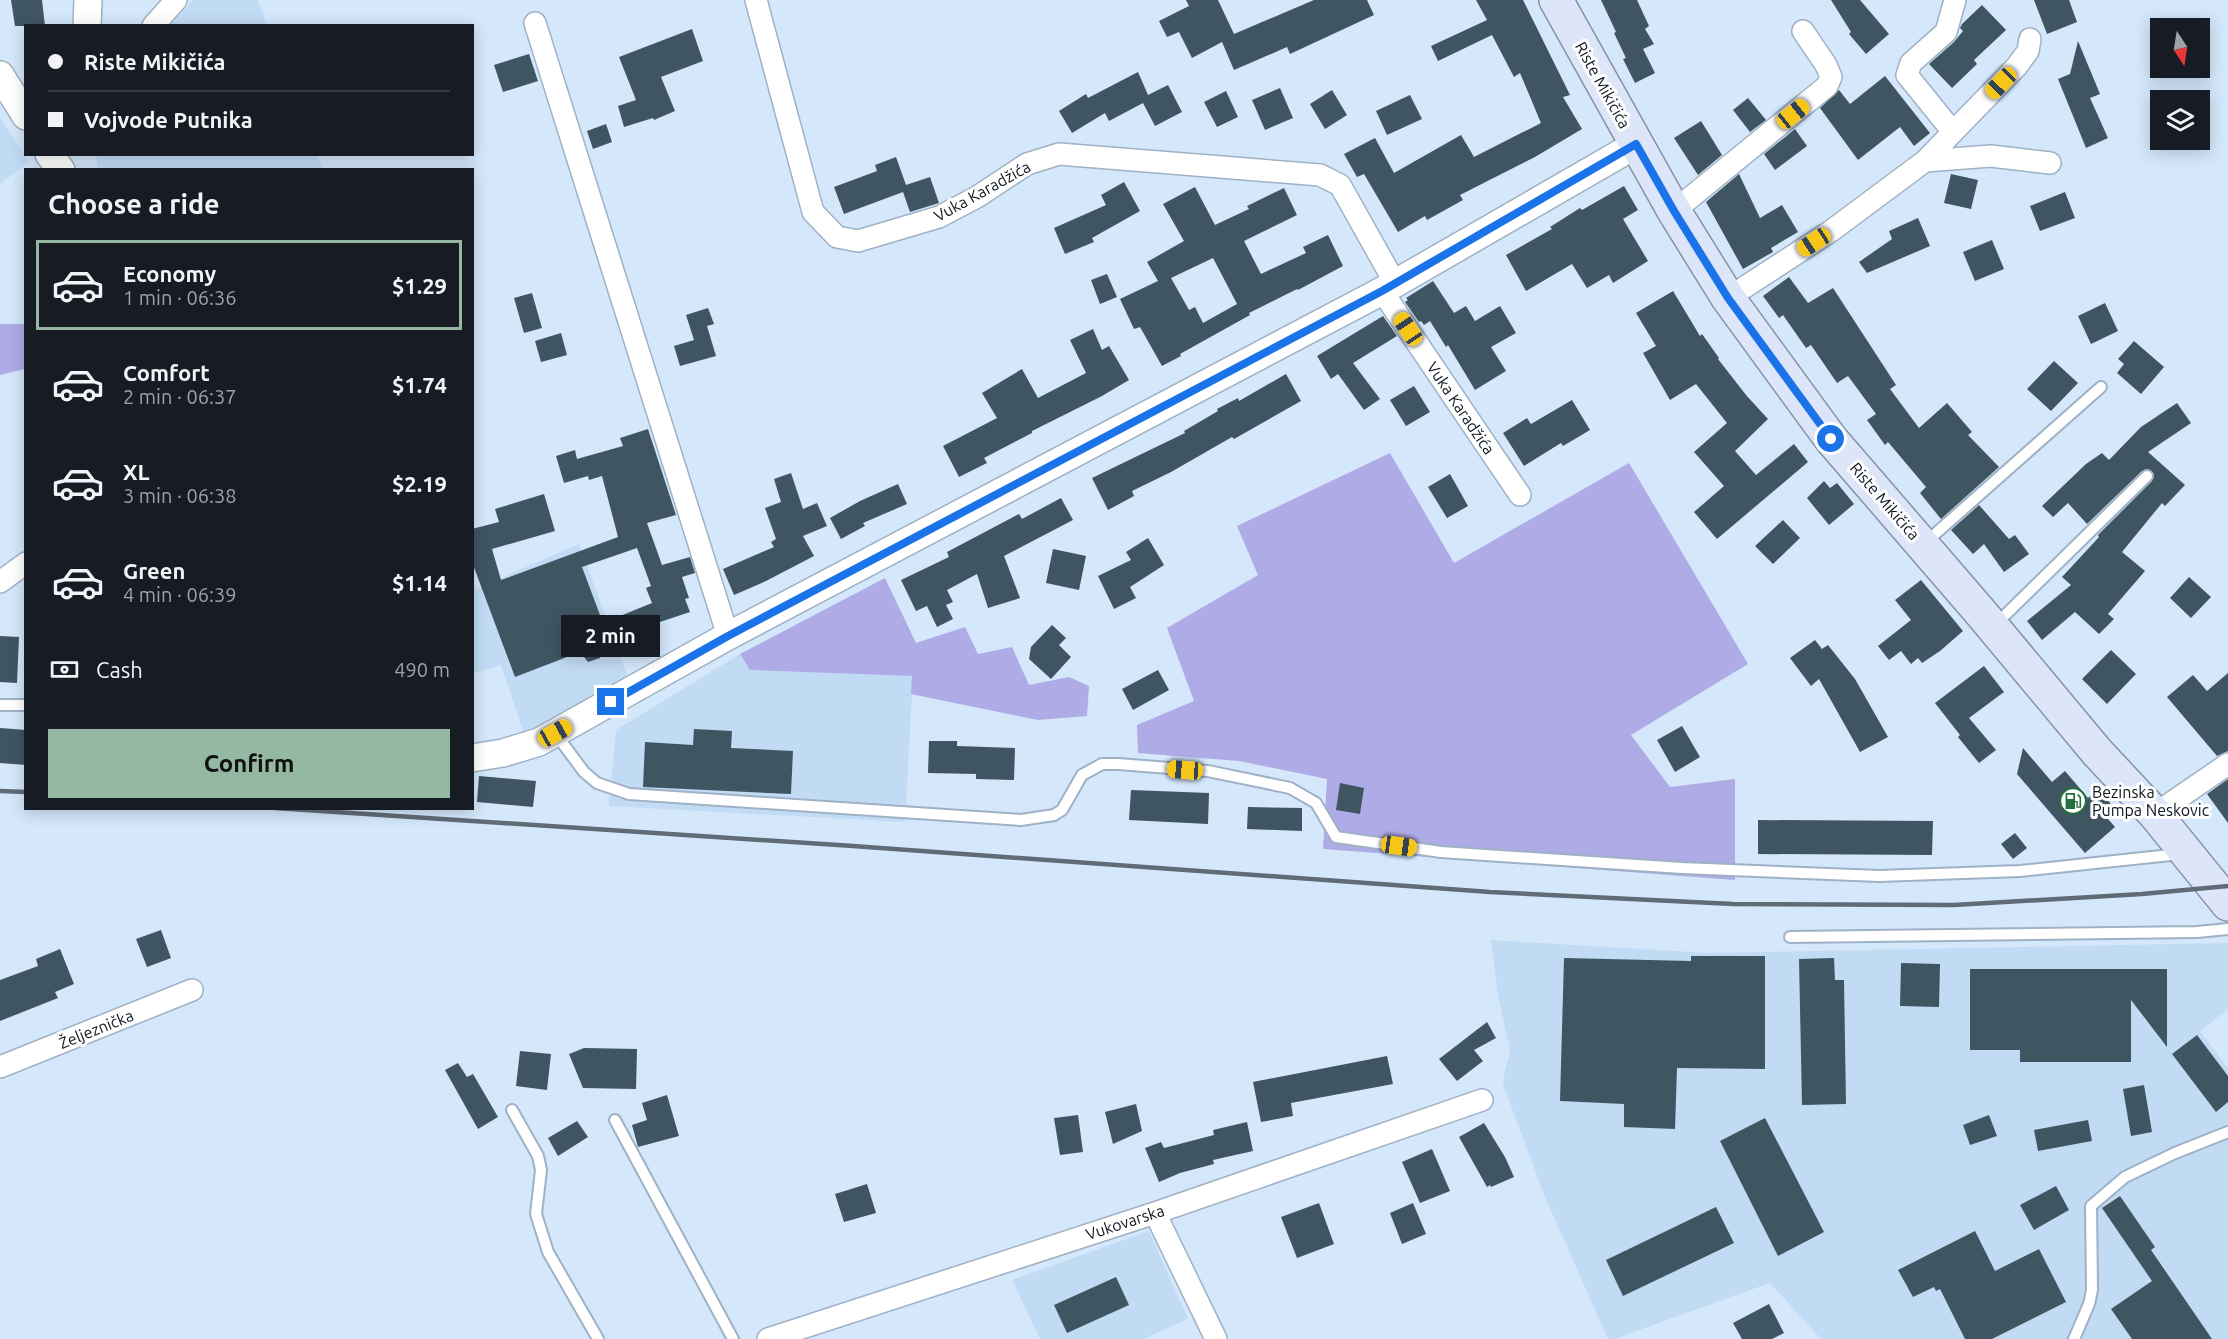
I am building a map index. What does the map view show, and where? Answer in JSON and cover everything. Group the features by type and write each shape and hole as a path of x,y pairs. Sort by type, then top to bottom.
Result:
{"main road":[{"name":"Riste Mikičića","path":"1556,0 1674,211 1728,298 1831,439 2097,752 2155,814 2228,904"}],"street":[{"path":"87,24 88,0"},
{"path":"155,24 176,0"},
{"name":"Vuka Karadžića","path":"756,0 813,212 837,237 858,241 939,217 1027,164 1059,154 1320,175 1340,185 1388,287 1520,495"},
{"path":"1953,132 1907,75 1911,63 1946,32 1955,0"},
{"path":"535,23 728,636"},
{"path":"1674,211 1827,86 1831,77 1826,65 1803,31"},
{"path":"1728,298 1831,231 1925,161 2017,66 2028,51 2031,39"},
{"path":"0,75 24,113"},
{"path":"474,758 503,753 539,742 728,636 1388,287 1636,144"},
{"path":"1925,161 1991,156 2050,163"},
{"path":"0,582 24,564"},
{"path":"2155,814 2228,764"},
{"name":"Željeznička","path":"0,1067 192,990"},
{"name":"Vukovarska","path":"768,1339 1155,1212 1482,1100"},
{"path":"1155,1212 1216,1339"}],"lane":[{"path":"1923,545 2101,387"},
{"path":"1993,627 2147,476"},
{"path":"0,705 24,705"},
{"path":"555,733 584,772 597,783 629,794 1021,820 1053,815 1062,810 1082,776 1102,764 1118,764 1208,771 1290,788 1316,803 1336,837 1441,852 1682,868 1879,876 2020,871 2186,853"},
{"path":"1790,937 2197,932 2228,928"},
{"path":"512,1110 538,1156 541,1170 536,1214 548,1252 598,1339"},
{"path":"615,1120 734,1339"},
{"path":"2073,1339 2089,1304 2092,1290 2091,1206 2125,1177 2175,1153 2228,1132"}],"shaded area":[{"path":"193,0 258,0 267,24 172,24"},
{"path":"0,117 29,162 0,184"},
{"path":"96,156 317,156 323,168 98,168"},
{"path":"0,324 24,324 24,369 0,375"},
{"path":"1390,453 1454,563 1629,463 1748,664 1631,735 1670,787 1735,779 1735,880 1323,849 1327,779 1239,761 1138,753 1137,725 1194,701 1167,628 1258,575 1237,526"},
{"path":"579,544 629,680 524,733 501,665 474,673 474,586 476,589"},
{"path":"885,578 916,643 965,627 978,654 1012,647 1029,685 1069,677 1089,686 1087,716 1038,720 911,694 912,676 750,670 740,654"},
{"path":"740,654 750,670 913,676 905,822 609,806 616,730"},
{"path":"1491,940 1707,953 2228,943 2228,1009 2200,1031 2228,1068 2228,1339 1821,1339 1770,1283 1614,1339 1608,1339 1545,1197 1504,1087 1503,1080 1510,1050 1498,996"},
{"path":"1149,1231 1188,1319 1143,1339 1040,1339 1012,1280"}],"building":[{"path":"11,0 42,0 45,24 15,26"},
{"path":"1186,0 1218,0 1234,34 1314,0 1367,0 1374,15 1290,54 1287,47 1234,70 1222,42 1192,58 1179,32 1167,37 1159,21 1189,6"},
{"path":"1476,0 1523,0 1570,95 1563,97 1582,129 1535,157 1460,195 1463,200 1427,220 1425,216 1398,232 1364,174 1357,177 1344,154 1375,138 1394,173 1461,135 1474,157 1541,123 1520,73 1514,77 1492,35 1438,61 1431,46 1487,20"},
{"path":"1601,0 1637,0 1649,26 1645,29 1654,44 1643,49 1655,73 1635,83 1623,59 1626,58"},
{"path":"1831,0 1860,0 1889,34 1866,54 1849,34 1851,32"},
{"path":"2034,0 2069,0 2077,22 2047,34"},
{"path":"1982,5 2006,30 1974,60 1977,64 1952,88 1929,64 1954,42 1963,31 1960,28 1962,24"},
{"path":"692,29 703,61 661,77 675,111 654,120 653,118 624,127 618,106 636,100 619,57"},
{"path":"2078,41 2100,94 2090,98 2108,138 2086,148 2058,79 2070,74"},
{"path":"529,54 538,81 503,92 494,65"},
{"path":"1138,72 1148,95 1168,85 1182,112 1155,126 1143,103 1109,121 1105,113 1072,133 1059,111 1086,94 1088,98"},
{"path":"1885,76 1930,133 1914,146 1900,127 1858,160 1820,108 1839,90 1850,104"},
{"path":"1280,88 1293,118 1265,130 1252,100"},
{"path":"1332,90 1347,115 1325,129 1310,104"},
{"path":"1226,91 1238,117 1217,127 1204,102"},
{"path":"1410,95 1422,119 1387,135 1376,111"},
{"path":"1748,98 1766,120 1750,132 1733,110"},
{"path":"1701,121 1722,155 1698,175 1674,138"},
{"path":"606,124 612,142 593,149 587,131"},
{"path":"1795,129 1807,146 1775,170 1764,154"},
{"path":"896,157 906,185 930,177 939,203 910,212 903,192 844,214 834,187 877,171 875,165"},
{"path":"1739,174 1760,218 1782,205 1798,232 1771,248 1773,252 1743,269 1706,202"},
{"path":"1951,174 1978,180 1971,209 1944,203"},
{"path":"1124,182 1140,211 1092,238 1094,242 1065,254 1054,228 1106,205 1101,195"},
{"path":"1624,186 1638,210 1623,219 1648,261 1613,283 1609,275 1587,288 1572,264 1526,291 1506,255 1552,229 1550,227 1580,208 1582,210"},
{"path":"1195,187 1215,225 1249,209 1247,206 1284,188 1297,215 1244,241 1261,274 1306,253 1303,247 1328,235 1343,266 1249,313 1250,315 1162,366 1140,327 1134,329 1120,299 1158,281 1147,262 1184,241 1163,204","holes":["1213,258 1237,304 1203,323 1195,307 1189,310 1171,278"]},
{"path":"2065,192 2075,218 2040,231 2030,206"},
{"path":"1918,218 1930,246 1867,273 1859,262 1892,239 1889,231"},
{"path":"1992,240 2004,269 1975,281 1963,252"},
{"path":"1107,274 1117,297 1100,304 1091,280"},
{"path":"1789,277 1808,303 1833,288 1896,385 1890,389 1919,428 1947,403 1972,432 1968,435 1999,467 1941,519 1920,493 1926,487 1888,442 1885,445 1867,420 1876,414 1848,376 1837,383 1811,345 1806,348 1783,315 1779,318 1763,296"},
{"path":"1433,281 1454,313 1466,306 1475,321 1500,306 1516,333 1491,347 1506,371 1475,390 1448,345 1446,347 1430,321 1424,325 1421,321 1419,322 1405,302 1408,300 1406,298"},
{"path":"1673,291 1700,336 1702,334 1718,359 1768,419 1735,451 1756,475 1794,444 1808,462 1717,539 1694,512 1724,486 1694,452 1727,423 1696,384 1670,400 1643,353 1656,346 1636,313"},
{"path":"532,293 542,328 524,333 514,298"},
{"path":"2105,303 2118,331 2091,344 2078,316"},
{"path":"708,308 714,324 707,326 716,356 680,366 674,346 694,340 686,315"},
{"path":"1383,316 1397,336 1353,363 1380,399 1364,410 1338,374 1331,379 1317,356"},
{"path":"1093,329 1102,350 1109,346 1129,380 984,458 987,463 959,477 943,446 997,418 982,393 1022,369 1038,398 1086,373 1070,340"},
{"path":"561,333 567,355 541,362 535,341"},
{"path":"2134,341 2164,367 2141,394 2117,373 2124,364 2118,359"},
{"path":"2054,361 2078,383 2051,411 2027,389"},
{"path":"1286,374 1301,401 1234,439 1232,437 1171,472 1132,491 1134,496 1108,510 1092,478 1185,433 1184,431 1218,411 1217,409 1238,398 1239,401"},
{"path":"1414,386 1430,412 1406,426 1390,400"},
{"path":"1572,400 1590,430 1563,446 1561,443 1524,466 1503,433 1527,418 1531,424"},
{"path":"2177,403 2191,423 2148,452 2185,485 2165,506 2162,503 2122,552 2145,571 2108,614 2114,619 2099,634 2075,612 2042,640 2027,621 2071,585 2062,577 2099,537 2098,535 2152,481 2154,474 2148,469 2142,471 2087,524 2068,503 2053,517 2042,506 2086,464 2102,453 2109,460 2141,427"},
{"path":"648,429 676,515 647,523 662,565 690,557 695,573 682,577 689,598 685,599 690,612 654,624 659,638 634,648 628,631 603,641 600,658 588,662 580,652 515,677 474,567 474,528 499,522 495,509 544,494 555,531 492,549 501,580 618,537 602,476 589,480 588,476 564,483 556,456 575,450 577,459 623,446 620,438","holes":["637,548 651,586 646,588 652,603 603,623 582,567"]},
{"path":"791,473 803,509 817,503 827,526 803,536 814,556 734,595 723,569 774,547 771,542 776,539 765,508 781,502 774,479"},
{"path":"1450,474 1468,506 1447,518 1428,487"},
{"path":"1824,481 1830,488 1837,483 1854,504 1829,525 1807,498"},
{"path":"898,484 907,504 863,523 865,526 841,539 830,518"},
{"path":"1061,498 1073,520 1004,556 1020,598 988,608 977,574 947,590 953,602 946,605 953,619 937,627 927,606 916,611 901,580 949,557 947,552 1019,514 1022,519"},
{"path":"1979,505 2009,539 2015,535 2029,554 2004,572 1984,544 1973,554 1951,530"},
{"path":"1783,520 1800,538 1773,564 1755,546"},
{"path":"1148,538 1164,565 1130,587 1136,598 1114,609 1098,576 1131,560 1126,552"},
{"path":"1053,549 1086,556 1079,590 1046,583"},
{"path":"2189,577 2211,597 2191,618 2170,598"},
{"path":"1921,580 1963,631 1922,663 1918,658 1911,664 1901,651 1889,660 1878,646 1911,620 1895,600"},
{"path":"1052,625 1066,638 1059,645 1071,657 1051,679 1029,659 1031,647"},
{"path":"0,636 19,637 17,683 0,682"},
{"path":"1815,640 1822,649 1828,645 1855,679 1888,737 1860,752 1819,679 1811,686 1790,658"},
{"path":"2111,650 2136,674 2107,704 2082,679"},
{"path":"1984,666 2004,692 1969,718 1996,750 1979,763 1935,703"},
{"path":"1158,670 1169,690 1133,710 1122,689"},
{"path":"2228,673 2228,751 2217,756 2167,697 2193,675 2207,691"},
{"path":"1682,726 1700,757 1675,772 1657,740"},
{"path":"0,728 24,730 24,765 0,763"},
{"path":"694,729 732,731 731,748 793,751 791,794 643,787 645,742 693,745"},
{"path":"929,741 957,741 957,746 1015,748 1014,780 976,779 976,774 928,773"},
{"path":"2023,748 2052,782 2065,771 2088,798 2098,790 2111,804 2102,812 2115,827 2085,853 2017,774"},
{"path":"479,776 536,781 533,807 477,802"},
{"path":"2228,779 2228,823 2207,794"},
{"path":"1340,783 1364,788 1360,814 1336,810"},
{"path":"1131,790 1209,793 1208,824 1129,820"},
{"path":"1248,807 1302,808 1302,831 1247,829"},
{"path":"1758,820 1933,821 1932,855 1758,854"},
{"path":"2015,833 2027,848 2013,859 2001,844"},
{"path":"161,930 171,958 147,967 136,939"},
{"path":"60,949 74,984 55,992 58,998 0,1021 0,980 38,966 36,959"},
{"path":"1691,956 1765,956 1765,1069 1677,1068 1675,1129 1624,1127 1624,1104 1560,1101 1564,958 1691,961"},
{"path":"1834,958 1835,980 1844,980 1846,1104 1802,1105 1799,959"},
{"path":"1901,963 1940,964 1939,1007 1900,1006"},
{"path":"1970,969 2167,969 2167,1047 2131,1000 2131,1062 2020,1062 2020,1050 1970,1050"},
{"path":"1487,1022 1496,1038 1474,1050 1483,1061 1457,1081 1439,1059"},
{"path":"2197,1035 2228,1076 2228,1102 2216,1112 2172,1054"},
{"path":"584,1048 637,1049 636,1089 583,1088 569,1054"},
{"path":"520,1051 551,1054 547,1090 516,1086"},
{"path":"1387,1056 1393,1084 1291,1103 1293,1116 1261,1122 1253,1082"},
{"path":"458,1063 467,1077 473,1074 498,1117 478,1129 445,1070"},
{"path":"2144,1085 2152,1132 2131,1136 2123,1089"},
{"path":"667,1095 679,1136 638,1147 632,1125 647,1120 642,1103"},
{"path":"1136,1104 1142,1131 1113,1144 1105,1112"},
{"path":"1078,1115 1083,1152 1060,1155 1054,1118"},
{"path":"1989,1115 1997,1136 1970,1145 1963,1125"},
{"path":"1765,1118 1824,1232 1778,1256 1720,1141"},
{"path":"2088,1120 2092,1141 2038,1151 2034,1130"},
{"path":"577,1121 588,1137 558,1156 548,1138"},
{"path":"1247,1122 1253,1151 1213,1160 1214,1164 1180,1173 1159,1182 1145,1148 1161,1142 1164,1148 1214,1135 1213,1130"},
{"path":"1484,1123 1505,1157 1514,1177 1491,1187 1490,1185 1487,1187 1459,1137"},
{"path":"1432,1149 1450,1191 1420,1203 1402,1162"},
{"path":"867,1184 876,1213 844,1222 835,1194"},
{"path":"2056,1186 2069,1210 2034,1230 2020,1205"},
{"path":"2120,1196 2155,1247 2151,1250 2212,1339 2132,1339 2111,1309 2152,1281 2102,1208"},
{"path":"1319,1203 1334,1244 1297,1258 1281,1217"},
{"path":"1413,1203 1426,1234 1402,1244 1390,1213"},
{"path":"1716,1207 1734,1243 1623,1296 1606,1260"},
{"path":"1975,1231 1995,1271 2039,1249 2066,1302 1992,1339 1965,1339 1940,1289 1936,1291 1934,1287 1913,1297 1898,1270"},
{"path":"1116,1277 1129,1305 1067,1333 1054,1305"},
{"path":"1769,1304 1784,1333 1772,1339 1742,1339 1733,1323"}],"railway":[{"path":"0,791 24,792"},
{"path":"305,810 853,846 1490,892 1733,904 1954,905 2142,894 2228,886"}],"place":[{"name":"Bezinska Pumpa Neskovic","path":"2073,801"}],"route":[{"path":"611,702 728,636 1382,291 1636,144 1728,298 1831,439"}]}
